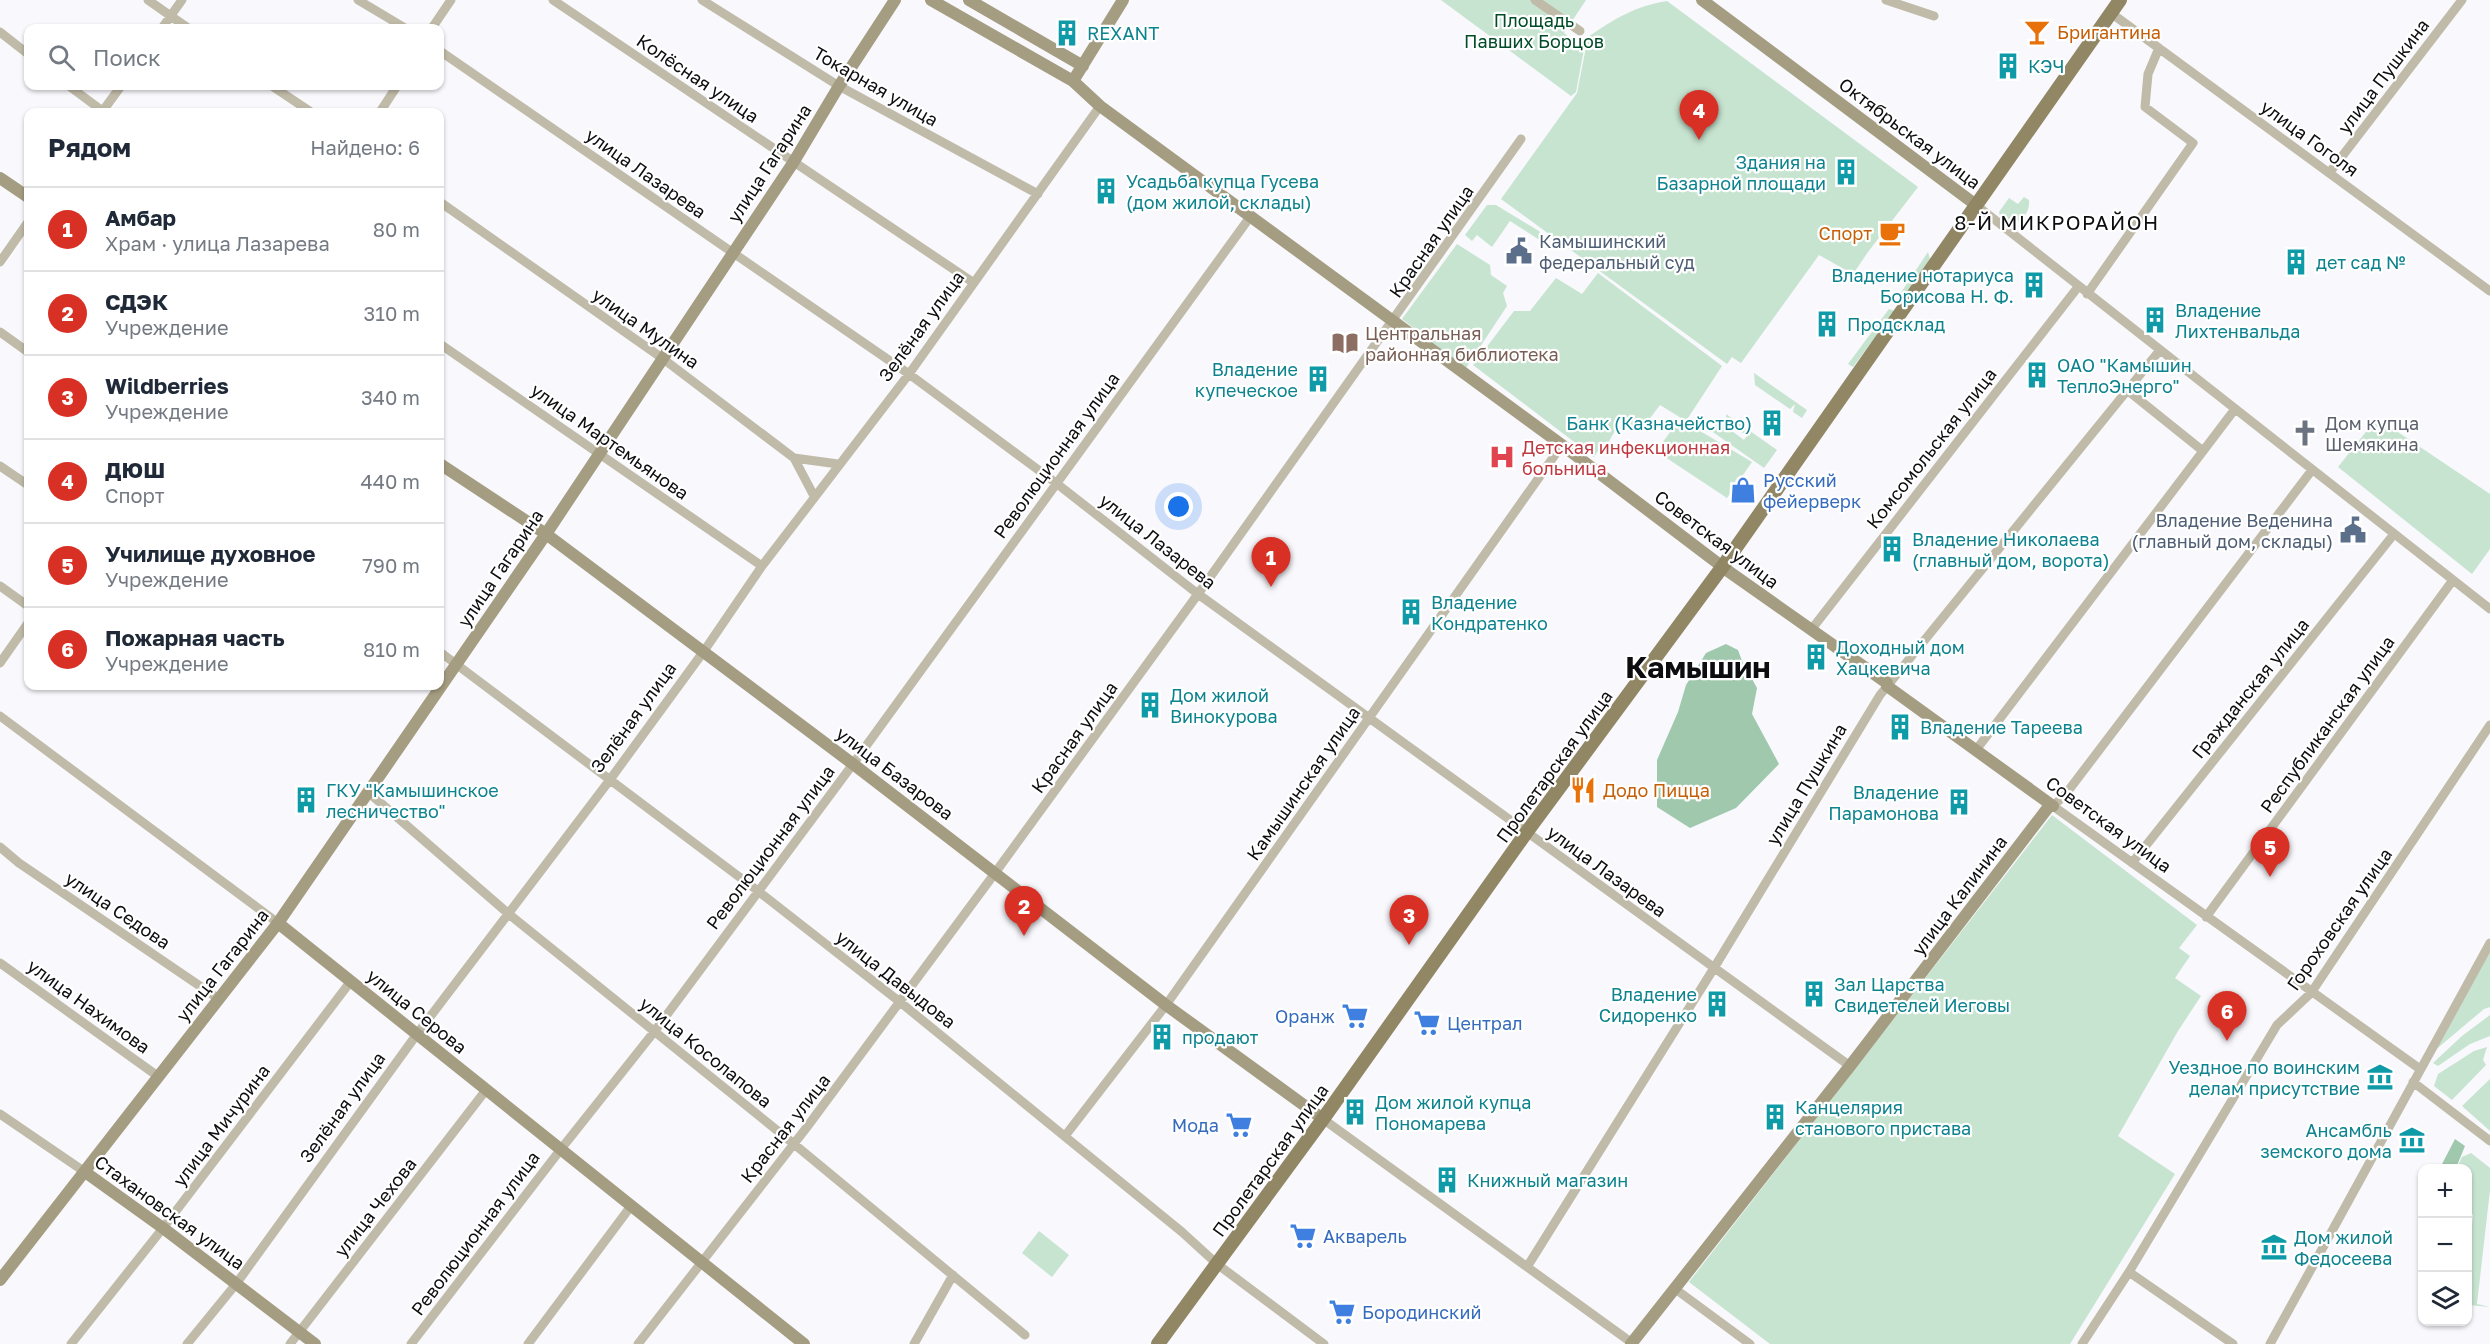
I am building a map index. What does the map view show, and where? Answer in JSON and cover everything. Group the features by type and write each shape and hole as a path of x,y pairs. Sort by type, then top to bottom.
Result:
{"main road":[{"name":"Пролетарская улица","path":"1158,1344 1323,1119 1526,833 1723,566 2120,0"}],"street":[{"path":"148,0 183,24"},
{"path":"165,24 182,0"},
{"path":"358,0 398,24"},
{"path":"435,24 451,0"},
{"name":"Колёсная улица","path":"553,0 975,283"},
{"name":"Токарная улица","path":"702,0 839,86 1038,194"},
{"name":"улица Гагарина","path":"444,681 546,534 794,163 839,86 895,0"},
{"name":"Советская улица","path":"931,0 1073,81 1100,106 1723,566 2420,1069"},
{"path":"969,0 1083,66"},
{"path":"1073,81 1123,0"},
{"path":"1535,0 1580,31"},
{"name":"Октябрьская улица","path":"1702,0 1976,205 2490,609"},
{"path":"1886,0 1934,16"},
{"name":"улица Пушкина","path":"2330,172 2462,0"},
{"name":"улица Гоголя","path":"2111,13 2490,291"},
{"path":"0,32 24,51"},
{"path":"2087,294 2193,143 2145,107 2148,74 2159,48"},
{"name":"улица Лазарева","path":"444,54 909,374 1056,483 1198,594 1850,1066"},
{"path":"74,90 98,108"},
{"path":"106,108 118,90"},
{"path":"278,90 305,108"},
{"path":"383,108 394,90"},
{"name":"Зелёная улица","path":"187,1344 236,1284 417,1034 510,915 609,781 704,651 762,566 909,374 1100,106"},
{"name":"Красная улица","path":"638,1344 794,1144 995,873 1394,321 1521,139"},
{"path":"0,178 24,194"},
{"name":"улица Мулина","path":"444,205 662,358 794,458 838,464"},
{"name":"Революционная улица","path":"411,1344 654,1032 853,764 1250,217"},
{"path":"0,262 24,228"},
{"name":"Комсомольская улица","path":"1811,630 2078,287"},
{"path":"0,332 24,349"},
{"name":"улица Мартемьянова","path":"444,347 762,566"},
{"name":"улица Пушкина","path":"1527,1267 1714,968 1880,695 2160,350"},
{"path":"2127,390 2203,451"},
{"path":"1976,750 2235,409"},
{"name":"Камышинская улица","path":"1065,1136 1166,1005 1562,445"},
{"path":"794,458 814,496"},
{"path":"0,466 24,482"},
{"name":"улица Базарова","path":"444,467 546,534 704,651 1166,1005 1323,1119"},
{"name":"улица Калинина","path":"1632,1343 1850,1066 2050,805 2053,806 2065,795 2312,470"},
{"name":"Гражданская улица","path":"2132,863 2394,534"},
{"name":"Республиканская улица","path":"2206,916 2453,580"},
{"path":"0,586 24,603"},
{"path":"0,663 24,629"},
{"name":"улица Давыдова","path":"444,655 758,891 900,1002 1182,1232 1217,1264 1324,1344"},
{"name":"улица Гагарина","path":"0,1280 4,1267 85,1172 278,923 438,690"},
{"name":"улица Серова","path":"0,716 278,923 804,1344"},
{"name":"Гороховская улица","path":"2082,1344 2129,1272 2277,1025 2312,993 2490,725"},
{"name":"улица Косолапова","path":"368,792 510,915 794,1144 1025,1335"},
{"name":"улица Седова","path":"0,847 19,863 219,999"},
{"path":"2270,1344 2490,943"},
{"name":"улица Нахимова","path":"0,963 159,1077"},
{"name":"улица Мичурина","path":"71,1344 163,1228 351,981"},
{"path":"2413,1082 2490,1141"},
{"name":"улица Чехова","path":"290,1344 486,1090"},
{"name":"Стахановская улица","path":"0,1114 163,1228 315,1344"},
{"path":"1323,1119 1632,1343"},
{"path":"528,1344 631,1206"},
{"path":"2129,1272 2233,1344"},
{"path":"914,1344 953,1275"},
{"path":"1674,1288 1750,1344"}],"green space":[{"name":"Площадь Павших Борцов","path":"1441,0 1586,0 1564,33 1584,49 1576,92 1571,96"},
{"path":"1667,1 1918,187 1853,274 1819,255 1741,363 1732,357 1727,364 1501,199 1577,93 1588,37 1625,14"},
{"path":"2024,197 2029,200 2028,208 2019,220 2012,225 2000,216 1999,212 2009,198 2018,204"},
{"path":"1487,205 1496,205 1539,231 1546,244 1510,221 1492,247 1477,235 1472,241 1465,235"},
{"path":"1457,244 1490,265 1491,275 1507,286 1503,293 1507,306 1466,368 1402,319"},
{"path":"1928,252 1930,259 1907,293 1900,294"},
{"path":"1598,273 1722,366 1686,421 1660,405 1641,430 1622,419 1608,443 1604,442 1594,457 1473,365 1514,311 1530,311 1556,278 1582,294"},
{"path":"1889,309 1895,311 1853,367 1848,364"},
{"path":"1754,373 1807,410 1802,418 1793,412 1795,404 1790,409 1755,385"},
{"path":"1726,414 1777,450 1764,468 1710,430 1717,420 1744,440 1747,436 1727,422"},
{"path":"2377,418 2490,494 2490,549 2472,574 2338,467"},
{"path":"1680,419 1752,462 1727,498 1656,451"},
{"path":"1726,644 1738,650 1757,688 1752,714 1779,764 1736,808 1690,828 1657,807 1657,760 1678,712 1686,685 1706,653"},
{"path":"2052,815 2197,925 2179,948 2190,956 2175,978 2201,996 2178,1031 2118,1136 2175,1174 2070,1344 1770,1344 1689,1282"},
{"path":"2490,948 2490,1007 2484,1009 2427,1057"},
{"path":"2490,1015 2490,1036 2470,1044 2438,1066 2433,1063 2462,1036"},
{"path":"2487,1047 2483,1060 2486,1065 2452,1100 2434,1086 2438,1074 2474,1051"},
{"path":"2490,1079 2490,1131 2462,1106"},
{"path":"2455,1139 2465,1146 2458,1164 2442,1164"},
{"path":"2471,1153 2490,1168 2490,1190 2477,1304 2490,1307 2472,1305 2472,1164 2459,1164 2462,1157"},
{"path":"1039,1231 1069,1255 1052,1277 1022,1253"}],"place":[{"name":"Бригантина","path":"2037,32"},
{"name":"REXANT","path":"1067,33"},
{"name":"КЭЧ","path":"2008,66"},
{"name":"ДЮШ","path":"1699,140"},
{"name":"Здания на Базарной площади","path":"1846,172"},
{"name":"Усадьба купца Гусева (дом жилой, склады)","path":"1106,191"},
{"name":"Спорт","path":"1892,233"},
{"name":"Камышинский федеральный суд","path":"1519,251"},
{"name":"дет сад №","path":"2296,262"},
{"name":"Владение нотариуса Борисова Н. Ф.","path":"2034,285"},
{"name":"Владение Лихтенвальда","path":"2155,320"},
{"name":"Продсклад","path":"1827,324"},
{"name":"Центральная районная библиотека","path":"1345,343"},
{"name":"ОАО \"Камышин ТеплоЭнерго\"","path":"2037,375"},
{"name":"Владение купеческое","path":"1318,379"},
{"name":"Банк (Казначейство)","path":"1772,423"},
{"name":"Дом купца Шемякина","path":"2305,433"},
{"name":"Детская инфекционная больница","path":"1502,457"},
{"name":"Русский фейерверк","path":"1743,490"},
{"name":"Владение Веденина (главный дом, склады)","path":"2353,530"},
{"name":"Владение Николаева (главный дом, ворота)","path":"1892,549"},
{"name":"Амбар","path":"1271,587"},
{"name":"Владение Кондратенко","path":"1411,612"},
{"name":"Доходный дом Хацкевича","path":"1816,657"},
{"name":"Дом жилой Винокурова","path":"1150,705"},
{"name":"Владение Тареева","path":"1900,727"},
{"name":"Додо Пицца","path":"1583,790"},
{"name":"ГКУ \"Камышинское лесничество\"","path":"306,800"},
{"name":"Владение Парамонова","path":"1959,802"},
{"name":"Училище духовное","path":"2270,877"},
{"name":"СДЭК","path":"1024,936"},
{"name":"Wildberries","path":"1409,945"},
{"name":"Зал Царства Свидетелей Иеговы","path":"1814,994"},
{"name":"Владение Сидоренко","path":"1717,1004"},
{"name":"Оранж","path":"1355,1016"},
{"name":"Централ","path":"1427,1023"},
{"name":"продают","path":"1162,1037"},
{"name":"Пожарная часть","path":"2227,1041"},
{"name":"Уездное по воинским делам присутствие","path":"2380,1077"},
{"name":"Дом жилой купца Пономарева","path":"1355,1112"},
{"name":"Канцелярия станового пристава","path":"1775,1117"},
{"name":"Мода","path":"1239,1125"},
{"name":"Ансамбль земского дома","path":"2412,1140"},
{"name":"Книжный магазин","path":"1447,1180"},
{"name":"Акварель","path":"1303,1236"},
{"name":"Дом жилой Федосеева","path":"2274,1247"},
{"name":"Бородинский","path":"1342,1312"}],"district":[{"name":"8-Й МИКРОРАЙОН","path":"2057,222"},
{"name":"Камышин","path":"1698,667"}]}
